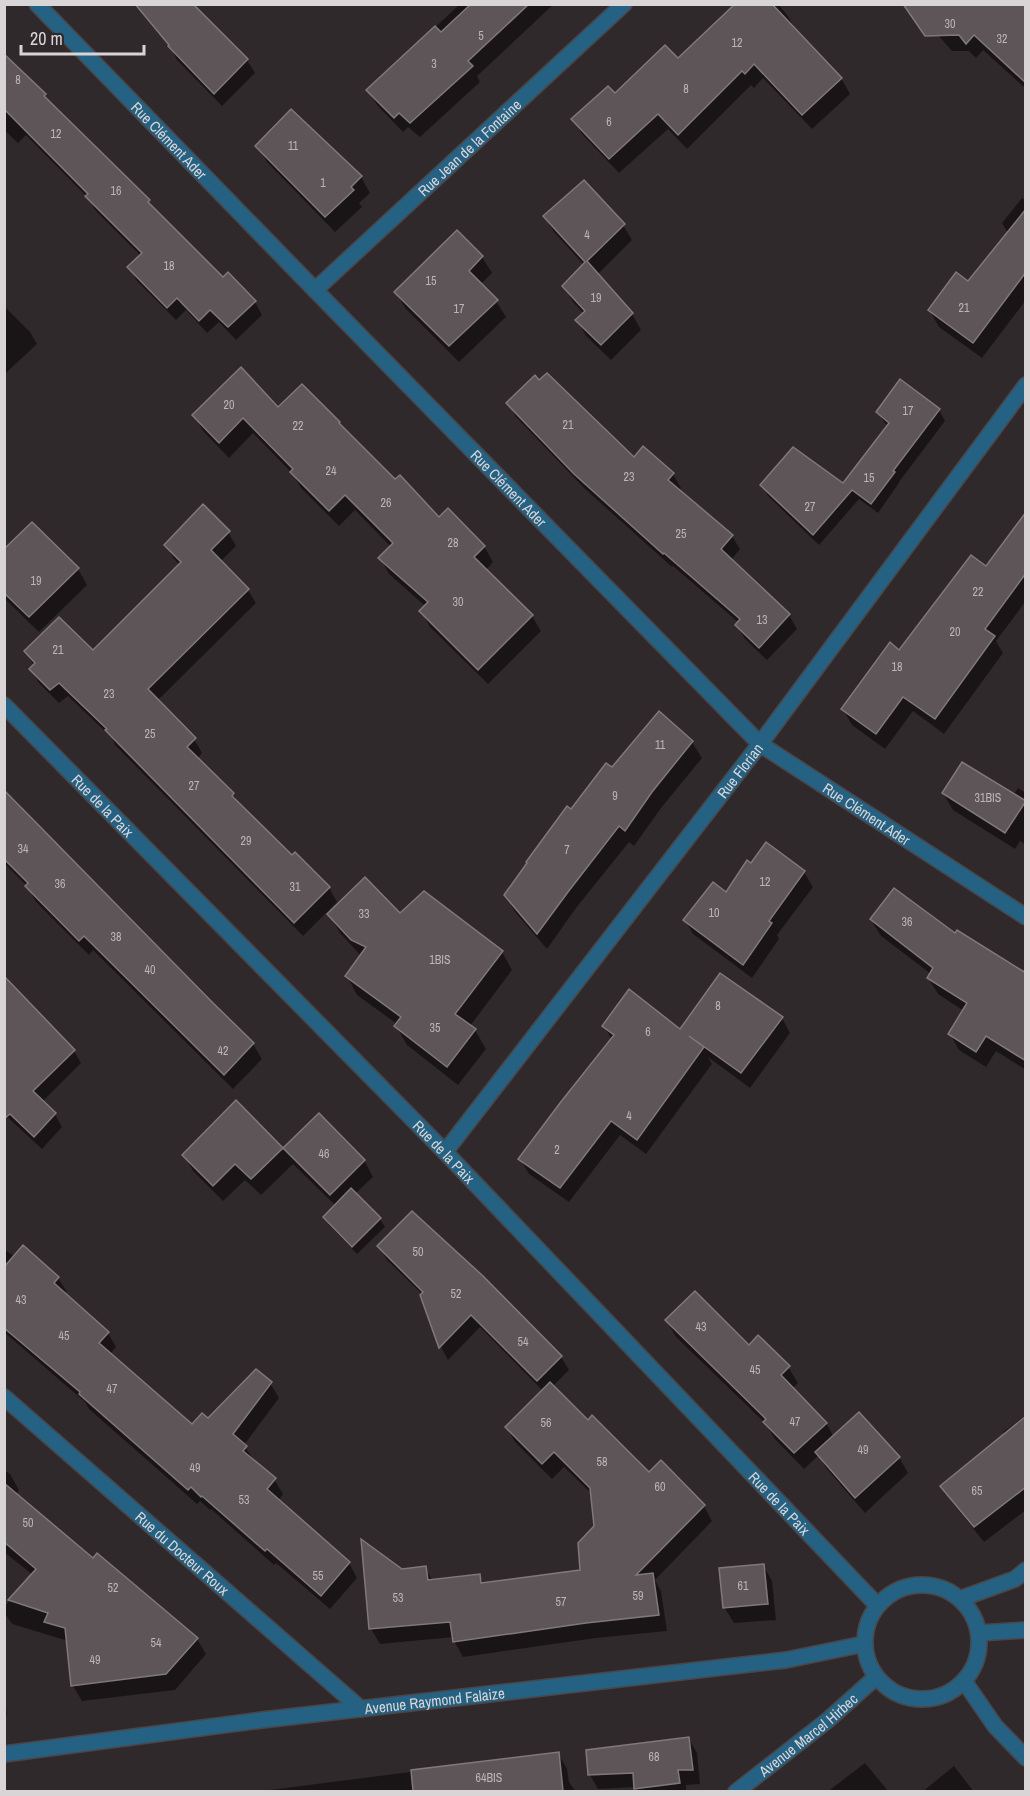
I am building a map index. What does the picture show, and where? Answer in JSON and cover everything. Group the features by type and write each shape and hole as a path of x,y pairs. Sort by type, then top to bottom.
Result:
{"street":[{"name":"Rue Clément Ader","path":"37,4 760,744 1026,917"},
{"name":"Rue Jean de la Fontaine","path":"315,290 624,4"},
{"name":"Rue Florian","path":"445,1152 760,744 1026,385"},
{"name":"Rue de la Paix","path":"4,705 445,1152 877,1605"},
{"name":"Rue du Docteur Roux","path":"4,1397 361,1709"},
{"path":"960,1599 1015,1579 1026,1570"},
{"path":"927,1584 945,1589 960,1599 973,1614 979,1633 979,1650 974,1667 964,1681 951,1692 935,1698 919,1700 903,1697 888,1689 876,1677 867,1661 864,1644 865,1630 877,1605 891,1593 909,1585 927,1584"},
{"path":"979,1633 1026,1630"},
{"name":"Avenue Raymond Falaize","path":"4,1754 361,1709 786,1660 864,1644"},
{"name":"Avenue Marcel Hirbec","path":"736,1791 828,1720 876,1677"},
{"path":"964,1681 995,1726 1026,1758"}],"building":[{"path":"135,4 193,4 248,59 214,94 168,46"},
{"path":"471,4 529,4 468,61 473,66 410,123 399,113 394,118 366,90 435,26 441,32"},
{"path":"735,4 772,4 842,78 802,115 754,64 745,74 742,71 678,135 658,114 609,159 571,119 608,86 615,93 665,45 678,58"},
{"path":"903,4 1026,4 1026,83 974,35 966,44 959,35 925,36"},
{"path":"4,54 46,94 44,96 150,200 148,202 223,277 228,272 256,301 228,327 210,310 199,321 177,298 167,308 127,267 142,253 85,196 88,194 4,109"},
{"path":"291,109 362,176 351,187 354,190 325,217 255,146"},
{"path":"584,180 625,224 587,261 633,313 601,345 575,320 585,311 562,286 585,262 543,216"},
{"path":"1026,209 1026,272 973,343 928,310 956,272 968,281"},
{"path":"457,230 483,256 469,271 498,300 449,346 394,292"},
{"path":"241,367 278,407 302,384 395,479 400,475 439,517 448,508 485,546 474,557 533,615 478,670 419,611 428,602 378,558 393,543 345,495 329,511 290,472 293,469 243,418 219,443 192,415"},
{"path":"547,373 634,457 643,446 674,473 668,480 733,535 721,549 790,614 759,648 735,625 740,619 574,474 506,403 535,375 539,380"},
{"path":"900,379 940,409 871,504 852,490 813,535 760,485 793,447 843,483 889,423 876,412"},
{"path":"203,504 230,531 211,550 249,589 148,689 196,738 187,747 234,793 232,796 292,855 295,852 330,887 294,923 105,730 107,729 59,683 50,690 29,669 35,663 24,651 59,617 93,650 181,562 164,545"},
{"path":"1026,512 1026,573 985,629 995,636 935,719 903,697 876,734 841,709 890,642 899,650 971,555 986,566"},
{"path":"32,522 79,568 29,617 4,593 4,549"},
{"path":"659,711 693,741 652,792 625,831 619,826 537,934 504,895 567,806 571,809 606,763 612,767"},
{"path":"962,762 1026,801 1005,833 942,793"},
{"path":"4,790 254,1043 224,1075 84,936 79,941 25,886 28,883 4,859"},
{"path":"766,842 805,871 769,921 772,923 743,965 683,920 713,882 726,892 747,860 751,863"},
{"path":"365,877 400,913 424,891 503,951 455,1014 476,1029 447,1067 394,1026 401,1017 345,976 366,947 351,940 327,914"},
{"path":"894,888 955,933 957,930 1026,973 1026,1061 986,1036 976,1052 948,1034 967,1003 927,978 933,968 870,919"},
{"path":"720,973 783,1017 741,1073 689,1036 704,1047 637,1140 611,1121 560,1188 518,1159 614,1035 602,1026 629,989 680,1029"},
{"path":"4,976 75,1050 33,1091 56,1113 34,1137 10,1114 4,1119"},
{"path":"236,1100 283,1148 251,1179 235,1164 213,1186 182,1155"},
{"path":"319,1113 365,1160 330,1195 283,1148"},
{"path":"351,1188 381,1218 352,1247 323,1217"},
{"path":"412,1211 483,1276 562,1356 537,1381 471,1315 439,1348 420,1295 423,1292 377,1246"},
{"path":"23,1245 59,1277 54,1283 109,1332 99,1343 192,1424 202,1413 208,1418 256,1369 272,1382 233,1434 247,1446 243,1451 276,1478 267,1489 350,1562 321,1596 191,1487 188,1490 79,1394 80,1392 4,1328 4,1267"},
{"path":"695,1291 749,1345 758,1335 790,1366 781,1375 827,1423 794,1453 763,1422 766,1419 665,1320"},
{"path":"550,1382 588,1420 592,1415 649,1472 661,1460 705,1505 636,1575 653,1573 659,1615 453,1642 450,1622 369,1629 361,1539 402,1569 426,1566 428,1580 480,1574 481,1583 580,1570 578,1543 594,1526 590,1488 554,1452 542,1464 505,1427"},
{"path":"859,1412 900,1457 855,1498 815,1452"},
{"path":"1026,1416 1026,1487 974,1527 940,1486"},
{"path":"4,1483 93,1558 97,1553 198,1638 166,1674 71,1686 65,1628 44,1622 48,1613 8,1600 36,1569 4,1542"},
{"path":"764,1564 768,1604 723,1608 719,1568"},
{"path":"689,1737 693,1770 678,1770 680,1783 634,1789 633,1773 588,1775 586,1750"},
{"path":"559,1752 563,1791 413,1791 411,1770"}]}
